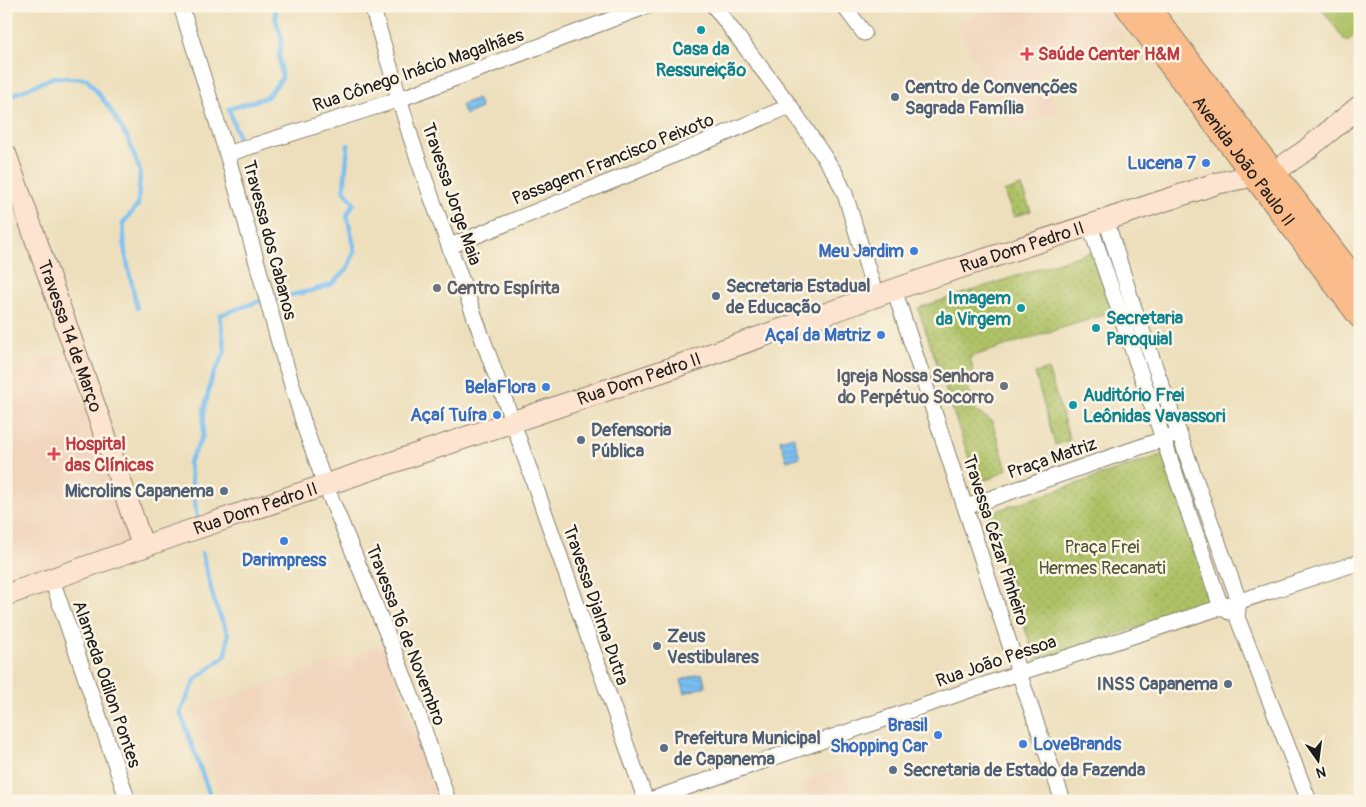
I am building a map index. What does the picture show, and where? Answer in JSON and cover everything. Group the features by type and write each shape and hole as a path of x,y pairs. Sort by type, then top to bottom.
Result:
{"main road":[{"name":"Avenida João Paulo II","path":"1126,6 1360,287"},
{"name":"Avenida João Paulo II","path":"1147,6 1360,316"}],"street":[{"name":"Travessa dos Cabanos","path":"181,6 227,154 290,384 325,484"},
{"name":"Travessa Jorge Maia","path":"372,6 411,138 512,420"},
{"name":"Rua Cônego Inácio Magalhães","path":"227,154 400,99 647,6"},
{"name":"Travessa Cézar Pinheiro","path":"714,6 790,106 841,182 966,507 1018,673 1063,801"},
{"path":"844,6 864,33"},
{"name":"Passagem Francisco Peixoto","path":"450,246 627,175 790,106"},
{"path":"1264,174 1305,150 1360,106"},
{"name":"Travessa 14 de Março","path":"6,155 143,547"},
{"name":"Rua Dom Pedro II","path":"6,596 325,484 668,369 885,293 1218,183 1264,174"},
{"path":"1098,223 1133,305 1239,601 1237,617 1309,801"},
{"path":"1098,223 1163,439 1221,607 1237,617"},
{"name":"Travessa Djalma Dutra","path":"512,420 646,801"},
{"name":"Praça Matriz","path":"966,507 1178,435"},
{"name":"Travessa 16 de Novembro","path":"325,484 393,648 422,724 448,801"},
{"name":"Rua João Pessoa","path":"646,801 1018,673 1360,562"},
{"name":"Alameda Odilon Pontes","path":"52,580 128,801"}],"shaded area":[{"name":"Saúde Center H&M","path":"995,6 1104,6 1126,35 1039,73 1058,111 1016,130 995,99 955,23"},
{"name":"Hospital das Clínicas","path":"66,352 132,541 6,586 6,368"},
{"path":"384,645 440,801 222,801 191,710"},
{"path":"843,768 855,801 810,801 803,781"}],"green space":[{"path":"1320,6 1360,6 1360,31 1346,42"},
{"path":"1021,186 1031,211 1014,217 1004,192"},
{"path":"1093,251 1113,312 970,357 975,378 968,386 975,411 992,421 1007,469 992,478 977,482 918,308"},
{"path":"1048,369 1070,440 1055,445 1035,373"},
{"name":"Praça Frei Hermes Recanati","path":"1164,454 1217,601 1036,661 987,514"}],"water":[{"path":"477,98 481,108 465,115 461,105"},
{"path":"793,436 800,457 787,461 780,440"},
{"path":"702,673 706,686 685,693 681,680"}],"waterway":[{"path":"241,146 229,109 267,97 282,78 279,54 282,38 276,21 275,6"},
{"path":"6,98 54,77 87,79 108,106 128,139 140,171 138,205 123,223 125,252 137,308"},
{"path":"197,518 189,462 203,436 204,411 212,377 225,352 220,315 260,301 311,291 332,284 347,269 355,251 347,215 354,203 344,190 348,145"},
{"path":"202,553 215,604 228,634 226,655 196,679 180,712 212,801"}],"place":[{"name":"Casa da Ressureição","path":"701,30"},
{"name":"Saúde Center H&M","path":"1027,54"},
{"name":"Centro de Convenções Sagrada Família","path":"895,97"},
{"name":"Lucena 7","path":"1206,163"},
{"name":"Meu Jardim","path":"914,251"},
{"name":"Centro Espírita","path":"437,288"},
{"name":"Secretaria Estadual de Educação","path":"716,296"},
{"name":"Imagem da Virgem","path":"1021,308"},
{"name":"Secretaria Paroquial","path":"1096,328"},
{"name":"Açaí da Matriz","path":"881,335"},
{"name":"Igreja Nossa Senhora do Perpétuo Socorro","path":"1004,386"},
{"name":"BelaFlora","path":"546,387"},
{"name":"Auditório Frei Leônidas Vavassori","path":"1073,405"},
{"name":"Açaí Tuíra","path":"497,415"},
{"name":"Defensoria Pública","path":"581,440"},
{"name":"Hospital das Clínicas","path":"54,454"},
{"name":"Microlins Capanema","path":"224,491"},
{"name":"Darimpress","path":"284,541"},
{"name":"Zeus Vestibulares","path":"657,646"},
{"name":"INSS Capanema","path":"1228,684"},
{"name":"Brasil Shopping Car","path":"938,735"},
{"name":"LoveBrands","path":"1023,744"},
{"name":"Prefeitura Municipal de Capanema","path":"664,748"},
{"name":"Secretaria de Estado da Fazenda","path":"893,770"}]}
